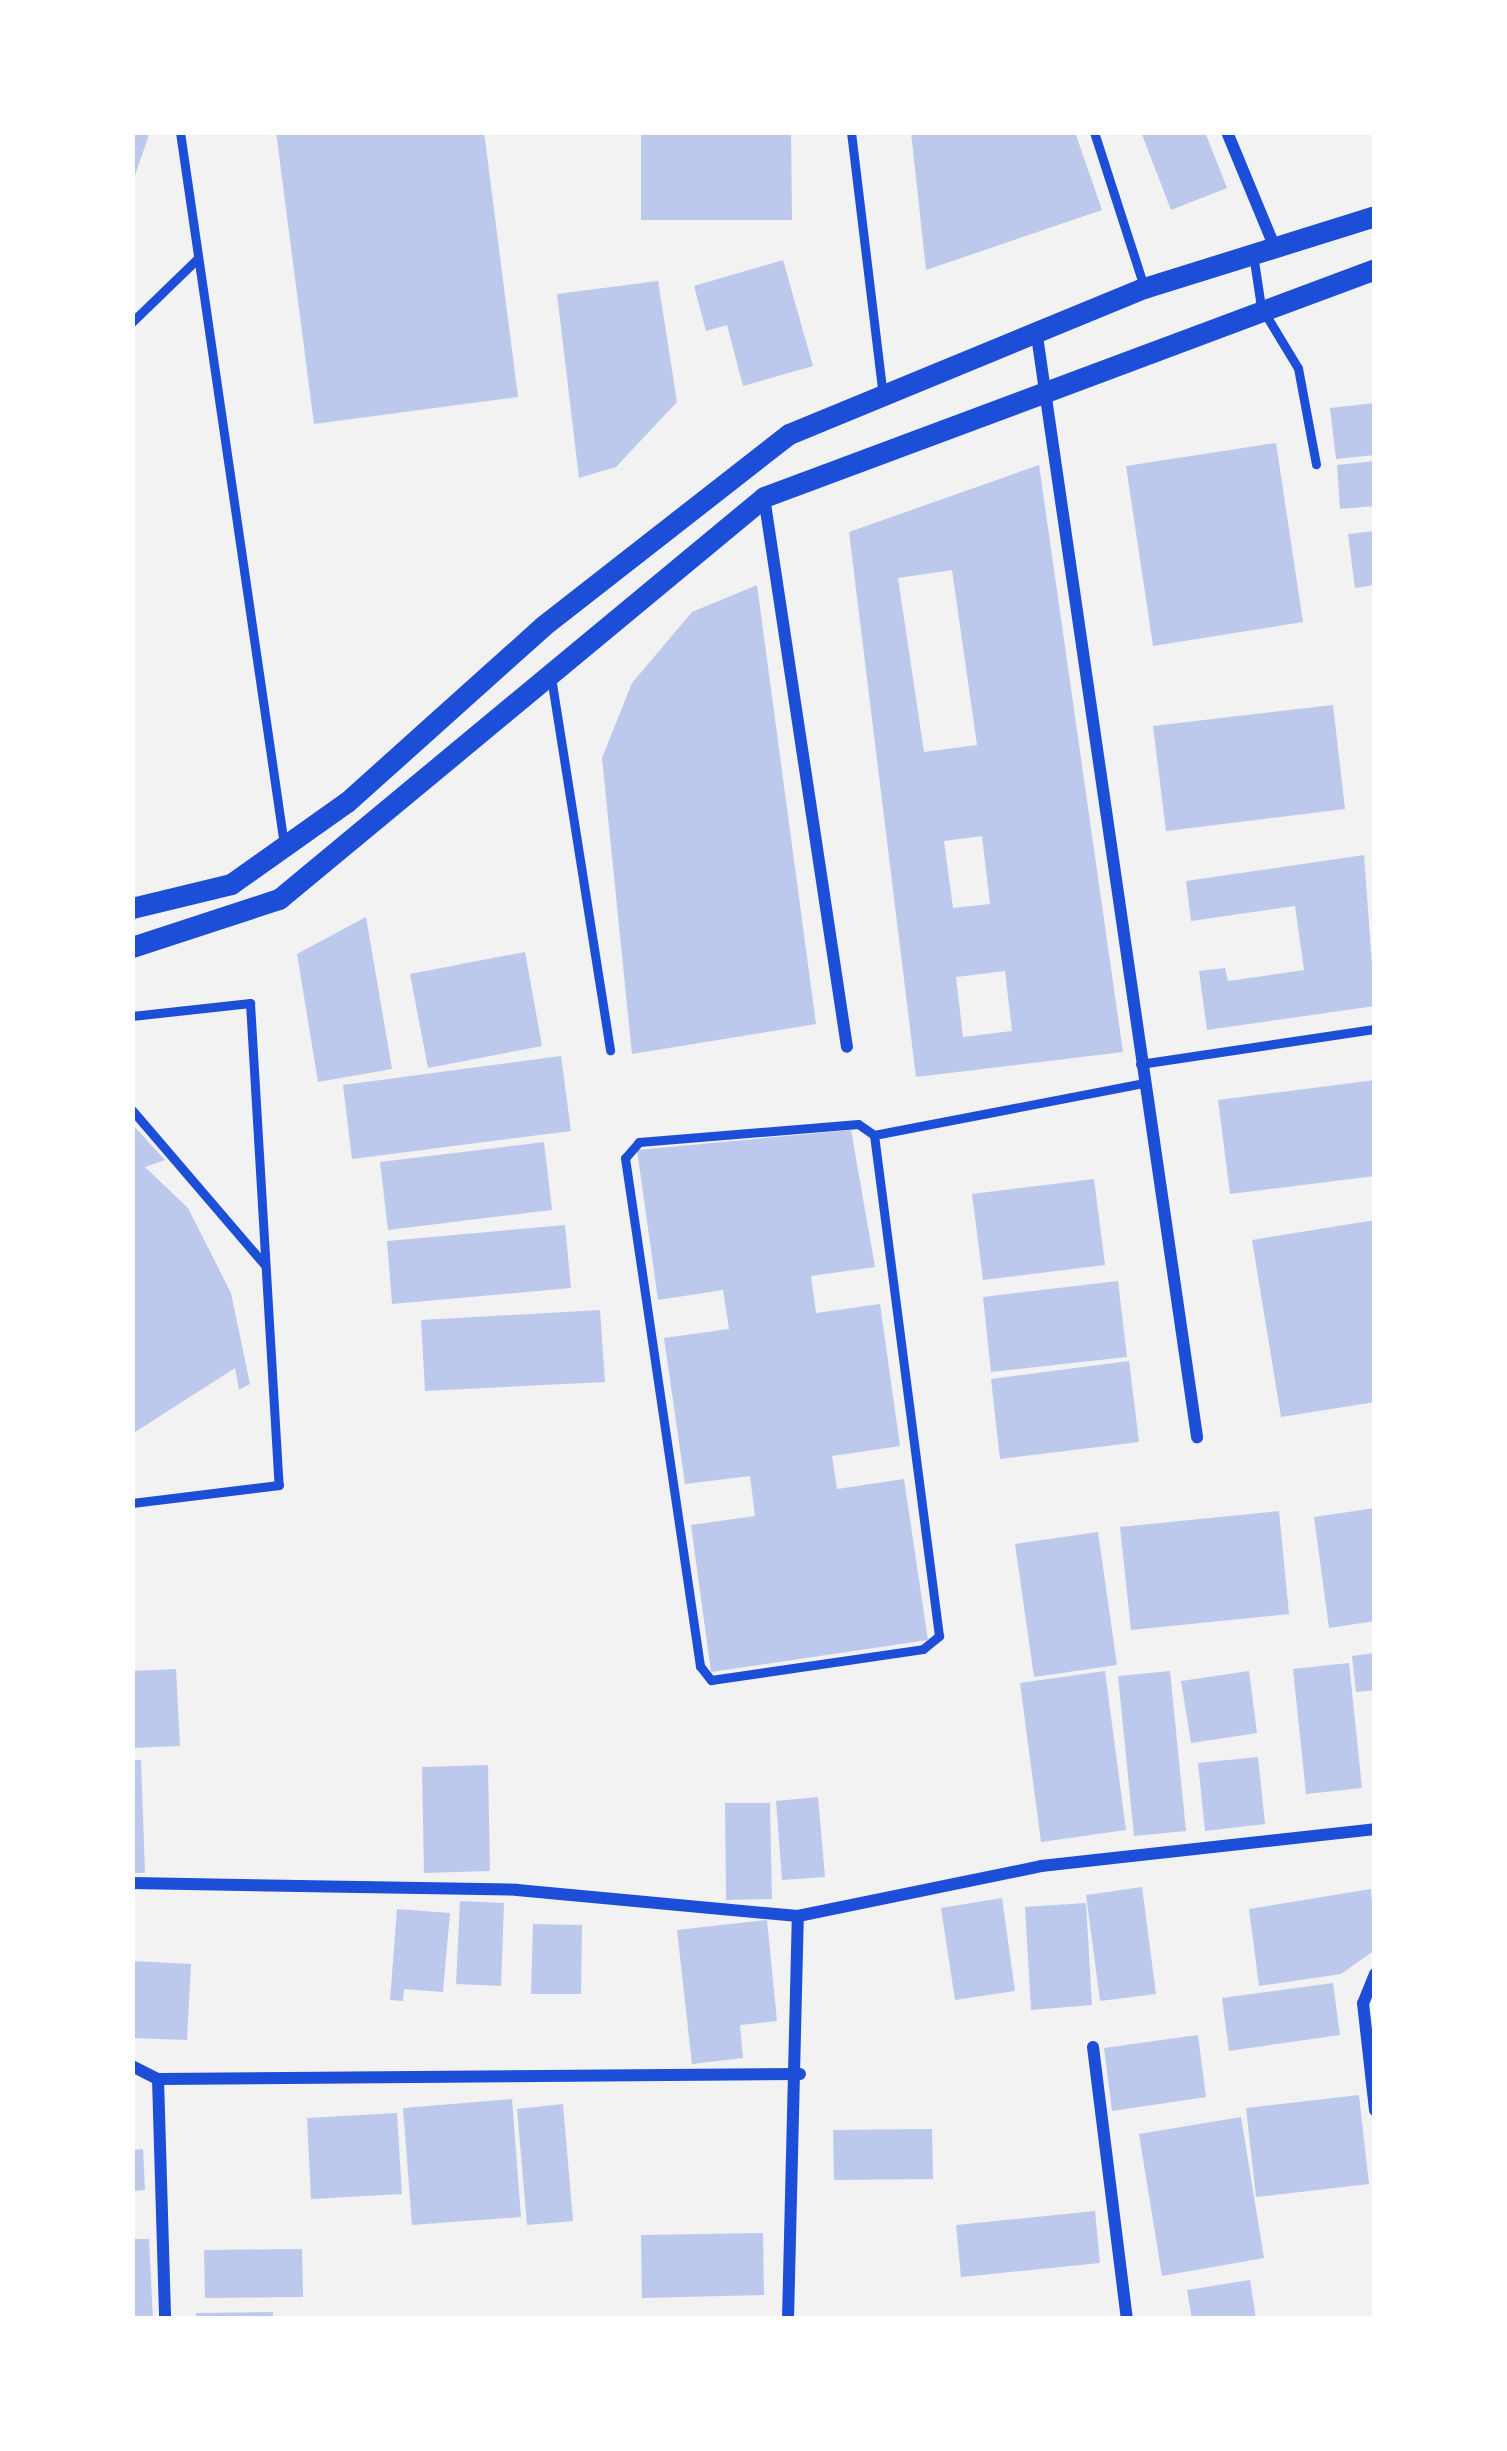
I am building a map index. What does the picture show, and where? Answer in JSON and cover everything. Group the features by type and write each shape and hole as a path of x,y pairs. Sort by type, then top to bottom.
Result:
{"street":[{"path":"1227,132 1263,246"},
{"path":"132,908 231,884 284,846 773,446 882,390 1036,328 1263,246 1375,216"},
{"path":"132,947 280,899 764,497 1261,307 1375,269"},
{"path":"1036,328 1197,1437"},
{"path":"764,497 848,1047"},
{"path":"132,1883 518,1890 798,1916 1041,1866 1374,1832"},
{"path":"788,2319 800,2074 798,1916"},
{"path":"1375,1974 1363,2003 1375,2110"},
{"path":"1093,2047 1127,2319"},
{"path":"132,2066 158,2078 800,2074"},
{"path":"158,2078 165,2319"}],"lane":[{"path":"180,132 284,846"},
{"path":"851,132 882,390"},
{"path":"1094,132 1144,288"},
{"path":"1263,246 1261,307 1298,368 1316,464"},
{"path":"132,322 197,259"},
{"path":"550,672 610,1050"},
{"path":"132,1016 250,1003 279,1485 132,1503"},
{"path":"1141,1064 1375,1029"},
{"path":"874,1135 939,1636 923,1649 711,1680 700,1666 625,1158 639,1142 858,1124 874,1135 1143,1083"},
{"path":"132,1109 266,1266"}],"building":[{"path":"132,132 150,132 132,184"},
{"path":"276,132 484,132 518,397 314,424"},
{"path":"641,132 791,132 792,220 641,220"},
{"path":"911,132 1075,132 1102,210 926,270"},
{"path":"1141,132 1205,132 1227,188 1171,210"},
{"path":"783,260 813,366 743,386 727,325 706,331 694,286"},
{"path":"658,281 677,402 616,467 579,478 557,294"},
{"path":"1375,403 1375,455 1336,459 1330,408"},
{"path":"1276,443 1303,622 1153,646 1126,466"},
{"path":"1375,461 1375,506 1340,509 1337,465"},
{"path":"1039,465 1123,1052 916,1077 849,532","holes":["952,570 977,745 924,752 898,578","982,836 990,904 953,908 944,841","1005,971 1012,1031 963,1037 956,977"]},
{"path":"1375,531 1375,585 1355,588 1348,534"},
{"path":"757,585 816,1024 632,1054 602,758 632,683 692,612"},
{"path":"1333,705 1345,809 1166,831 1153,726"},
{"path":"1364,855 1375,1006 1207,1030 1199,971 1225,968 1228,981 1304,970 1295,906 1191,921 1186,881"},
{"path":"366,917 392,1069 318,1082 297,954"},
{"path":"525,952 542,1046 428,1068 410,974"},
{"path":"561,1056 571,1131 352,1159 343,1085"},
{"path":"1375,1080 1375,1176 1230,1194 1218,1100"},
{"path":"132,1124 165,1160 145,1167 188,1208 231,1293 250,1384 239,1390 235,1368 132,1434"},
{"path":"851,1130 875,1267 811,1276 816,1313 880,1304 900,1446 832,1456 837,1489 904,1479 928,1640 711,1672 691,1525 755,1516 750,1476 685,1484 664,1338 729,1329 723,1290 658,1300 637,1150"},
{"path":"544,1142 552,1210 388,1230 380,1162"},
{"path":"1094,1179 1105,1265 983,1280 972,1194"},
{"path":"1375,1220 1375,1402 1281,1417 1252,1240"},
{"path":"565,1225 571,1288 392,1304 387,1241"},
{"path":"1118,1281 1127,1357 991,1372 983,1297"},
{"path":"600,1310 605,1382 425,1391 421,1320"},
{"path":"1129,1361 1139,1442 1000,1459 991,1379"},
{"path":"1375,1508 1375,1621 1329,1628 1314,1517"},
{"path":"1279,1511 1289,1614 1131,1630 1120,1527"},
{"path":"1098,1532 1117,1665 1034,1677 1015,1544"},
{"path":"1375,1653 1375,1690 1356,1692 1352,1656"},
{"path":"1349,1663 1362,1788 1306,1794 1293,1669"},
{"path":"176,1669 180,1746 132,1748 132,1671"},
{"path":"1105,1671 1126,1830 1041,1842 1020,1683"},
{"path":"1170,1671 1186,1831 1134,1836 1118,1676"},
{"path":"1249,1671 1257,1733 1191,1743 1181,1681"},
{"path":"1258,1757 1265,1824 1205,1831 1198,1763"},
{"path":"132,1760 141,1760 145,1873 132,1873"},
{"path":"488,1765 490,1871 424,1873 422,1767"},
{"path":"818,1797 825,1877 782,1880 776,1801"},
{"path":"725,1803 770,1803 772,1899 726,1900"},
{"path":"1142,1887 1156,1994 1100,2001 1086,1895"},
{"path":"1371,1889 1375,1950 1341,1974 1259,1986 1249,1909"},
{"path":"1002,1898 1015,1991 955,2000 941,1908"},
{"path":"460,1901 504,1903 501,1986 456,1984"},
{"path":"1086,1903 1092,2005 1031,2010 1025,1907"},
{"path":"397,1909 450,1913 443,1992 404,1989 403,2001 390,2000"},
{"path":"767,1920 777,2021 740,2025 743,2058 692,2064 677,1930"},
{"path":"533,1924 582,1925 581,1994 531,1994"},
{"path":"132,1961 191,1964 187,2040 132,2038"},
{"path":"1333,1983 1340,2035 1229,2051 1222,1998"},
{"path":"1198,2035 1206,2097 1112,2111 1104,2048"},
{"path":"1359,2095 1369,2184 1256,2197 1246,2108"},
{"path":"512,2099 521,2217 412,2225 403,2108"},
{"path":"563,2104 573,2221 527,2225 517,2109"},
{"path":"397,2113 402,2194 311,2199 307,2118"},
{"path":"1241,2117 1264,2258 1162,2276 1139,2134"},
{"path":"932,2129 933,2179 834,2180 833,2130"},
{"path":"143,2149 145,2190 132,2191 132,2150"},
{"path":"1095,2211 1100,2263 961,2277 956,2225"},
{"path":"763,2233 764,2295 642,2298 641,2235"},
{"path":"132,2239 149,2239 153,2319 132,2319"},
{"path":"302,2249 303,2297 205,2298 204,2250"},
{"path":"1250,2280 1256,2319 1192,2319 1187,2290"},
{"path":"273,2312 273,2319 196,2319 196,2313"}]}
